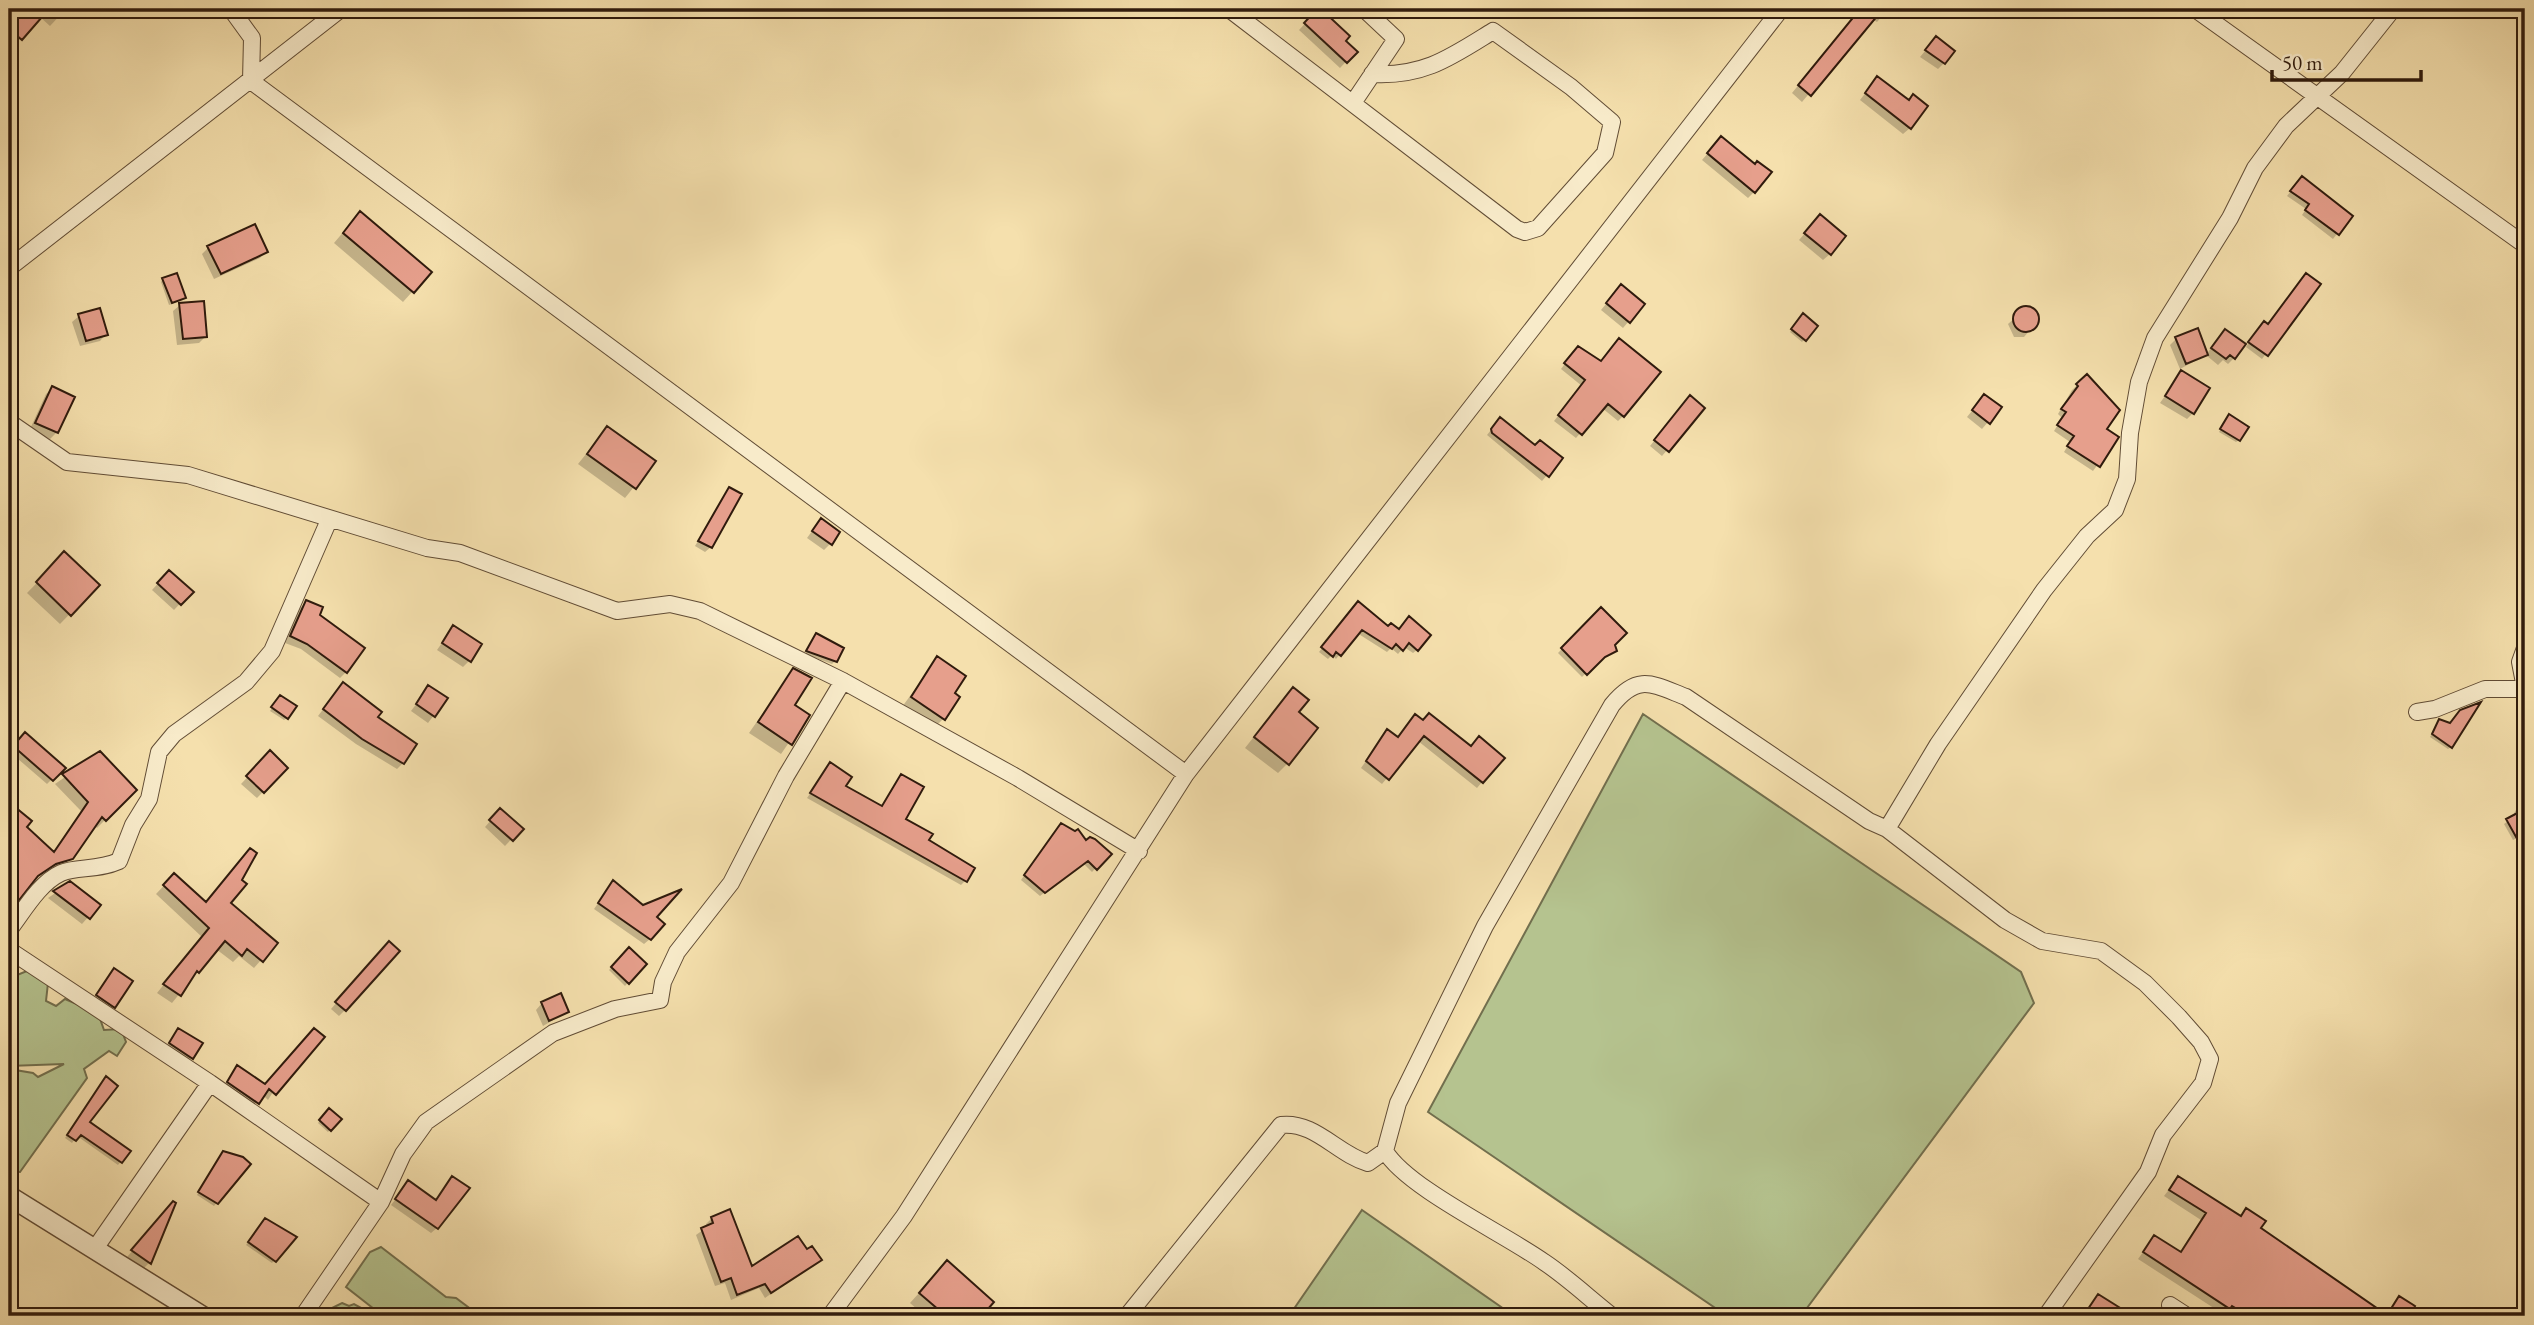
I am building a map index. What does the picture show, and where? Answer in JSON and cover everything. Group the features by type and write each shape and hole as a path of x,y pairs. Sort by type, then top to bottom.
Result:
{"street":[{"path":"230,9 252,38 250,82"},
{"path":"9,268 341,9"},
{"path":"1229,9 1517,229 1525,232 1544,223 1605,153 1609,143 1612,122 1571,87 1493,31 1429,69 1401,75 1372,74"},
{"path":"1353,103 1396,39 1364,9"},
{"path":"830,1316 904,1216 1186,774 1781,9"},
{"path":"2195,9 2525,245"},
{"path":"1887,829 1938,744 2045,590 2087,536 2115,510 2127,479 2130,433 2139,382 2155,338 2230,218 2255,168 2286,126 2342,73 2393,9"},
{"path":"250,82 1186,774"},
{"path":"9,422 67,462 188,475 329,520 427,548 460,553 617,611 670,604 700,611 843,681 1018,778 1139,851"},
{"path":"9,930 49,881 62,872 102,869 120,861 133,825 149,799 159,752 174,734 246,682 272,651 329,520"},
{"path":"2417,712 2435,709 2486,689 2525,689 2520,662 2525,648"},
{"path":"303,1316 381,1202 402,1154 426,1122 553,1032 615,1009 660,1000 663,982 677,952 731,883 786,776 843,681"},
{"path":"1127,1316 1281,1125 1295,1124 1320,1135 1352,1158 1368,1163 1385,1151 1398,1104 1485,926 1552,805 1623,691 1636,683 1652,684 1686,697 1870,821 1887,829 2005,920 2042,941 2101,951 2145,983 2201,1042 2210,1059 2203,1083 2163,1135 2148,1172 2046,1316"},
{"path":"9,950 211,1083 381,1202"},
{"path":"94,1250 211,1083"},
{"path":"1385,1151 1392,1163 1545,1262 1612,1316"},
{"path":"9,1196 202,1316"},
{"path":"2170,1305 2187,1316"}],"green space":[{"path":"1643,714 2021,972 2034,1003 1801,1316 1727,1316 1428,1112"},
{"path":"32,969 48,983 46,1001 56,1006 65,999 98,1013 104,1030 121,1029 126,1042 117,1056 109,1051 84,1069 87,1078 20,1172 9,1171 9,1069 33,1073 38,1077 64,1064 9,1066 9,991 17,975"},
{"path":"1362,1210 1514,1316 1289,1316"},
{"path":"381,1247 446,1297 456,1298 472,1310 468,1316 383,1316 346,1287 370,1252"},
{"path":"342,1303 349,1306 354,1304 376,1316 329,1316 332,1308"}],"building":[{"path":"9,9 49,9 22,40 9,29"},
{"path":"1317,9 1321,9 1350,36 1346,41 1358,52 1347,63 1304,23"},
{"path":"1860,9 1883,9 1811,96 1798,85"},
{"path":"1936,36 1955,51 1945,64 1925,50"},
{"path":"1877,76 1909,100 1913,94 1928,106 1911,129 1865,93"},
{"path":"1721,136 1755,164 1757,161 1772,172 1755,193 1707,153"},
{"path":"2302,176 2353,216 2339,235 2305,210 2309,204 2290,191"},
{"path":"360,211 432,272 414,293 343,233"},
{"path":"1820,214 1846,236 1831,255 1804,233"},
{"path":"255,224 268,252 221,274 207,246"},
{"path":"177,273 186,298 172,303 162,278"},
{"path":"2306,273 2321,284 2268,356 2248,342 2264,321 2268,324"},
{"path":"1621,284 1645,304 1630,323 1606,303"},
{"path":"204,301 207,337 183,339 179,303"},
{"path":"2026,306 2035,310 2039,319 2035,328 2026,332 2017,328 2013,319 2017,310"},
{"path":"100,308 108,335 86,341 78,314"},
{"path":"1803,313 1818,326 1806,341 1791,329"},
{"path":"2198,328 2208,355 2186,364 2175,337"},
{"path":"2225,329 2246,344 2235,359 2230,355 2226,359 2211,348"},
{"path":"1619,338 1661,372 1624,417 1608,404 1582,435 1558,415 1585,380 1564,363 1578,346 1601,361"},
{"path":"2181,370 2210,388 2194,414 2165,396"},
{"path":"2087,374 2120,410 2107,429 2119,437 2100,467 2067,446 2074,436 2057,425 2066,412 2061,409 2078,386 2076,384"},
{"path":"52,386 75,397 58,433 35,423"},
{"path":"1984,394 2002,407 1990,424 1972,410"},
{"path":"1690,395 1705,408 1669,452 1654,440"},
{"path":"2229,414 2249,427 2240,441 2220,429"},
{"path":"1500,417 1535,445 1540,440 1563,458 1549,477 1492,433 1491,429"},
{"path":"607,426 656,461 636,489 587,454"},
{"path":"729,487 742,494 712,548 698,541"},
{"path":"821,518 840,532 832,545 812,531"},
{"path":"64,551 100,585 71,616 36,582"},
{"path":"169,570 194,592 181,605 157,583"},
{"path":"306,600 323,607 320,615 365,648 347,673 307,644 290,636"},
{"path":"1358,601 1388,626 1391,623 1399,629 1409,616 1431,635 1418,651 1409,643 1403,651 1396,644 1392,649 1362,630 1341,656 1336,652 1333,657 1321,647"},
{"path":"1601,607 1627,633 1615,645 1617,651 1605,657 1587,675 1561,648"},
{"path":"453,625 482,644 471,662 442,643"},
{"path":"816,633 844,648 837,662 806,651"},
{"path":"937,656 966,676 955,693 960,697 945,720 911,697"},
{"path":"793,668 812,678 795,705 810,715 792,745 758,722"},
{"path":"343,682 382,712 378,717 417,744 404,764 362,739 323,709"},
{"path":"428,685 448,698 435,717 416,704"},
{"path":"1293,687 1309,700 1299,712 1318,728 1289,765 1254,737"},
{"path":"280,695 297,706 288,719 271,707"},
{"path":"2481,702 2452,748 2432,734 2439,719 2450,723 2460,710"},
{"path":"1429,713 1471,746 1479,736 1505,758 1483,783 1424,736 1389,780 1366,761 1387,729 1398,737 1415,714 1423,720"},
{"path":"25,732 66,768 53,781 13,746"},
{"path":"270,750 288,768 264,793 246,776"},
{"path":"100,751 137,790 106,821 102,817 73,859 56,864 38,876 9,913 9,802 32,821 27,827 54,852 88,802 62,774"},
{"path":"830,762 852,777 846,786 882,806 901,774 924,787 906,819 933,834 929,840 975,868 967,882 810,793"},
{"path":"500,808 524,829 513,841 489,820"},
{"path":"2525,809 2525,853 2506,819"},
{"path":"1061,823 1075,831 1078,829 1086,840 1090,837 1095,839 1112,854 1097,870 1088,861 1045,893 1024,875"},
{"path":"250,848 257,853 242,880 247,884 231,903 278,943 263,962 247,949 242,956 225,941 199,973 197,971 181,996 163,984 209,928 163,885 174,873 206,902"},
{"path":"613,880 643,905 682,889 657,917 665,924 651,940 598,903"},
{"path":"70,881 101,905 90,919 53,891"},
{"path":"389,941 400,951 346,1011 335,1002"},
{"path":"629,947 647,964 629,984 611,967"},
{"path":"114,968 133,981 115,1008 96,995"},
{"path":"561,993 569,1012 549,1021 541,1002"},
{"path":"178,1028 203,1043 193,1059 169,1043"},
{"path":"314,1028 325,1037 276,1095 269,1089 259,1104 227,1082 237,1065 265,1084"},
{"path":"106,1076 118,1086 90,1122 131,1151 122,1163 81,1135 76,1141 67,1135"},
{"path":"329,1108 342,1119 331,1131 319,1120"},
{"path":"223,1151 243,1157 251,1164 218,1204 198,1192"},
{"path":"452,1176 470,1188 438,1229 395,1199 408,1180 436,1200"},
{"path":"2178,1176 2241,1216 2246,1208 2266,1221 2261,1228 2387,1315 2399,1296 2415,1306 2409,1316 2249,1316 2232,1306 2230,1309 2143,1252 2154,1235 2181,1252 2206,1213 2169,1190"},
{"path":"173,1201 176,1203 151,1264 131,1250"},
{"path":"730,1209 752,1266 798,1236 807,1249 812,1246 822,1260 771,1293 765,1284 737,1295 731,1278 721,1282 701,1228 713,1223 711,1217"},
{"path":"265,1218 297,1237 276,1262 248,1242"},
{"path":"947,1260 994,1302 982,1316 946,1316 919,1293"},
{"path":"2098,1294 2133,1316 2100,1316 2088,1309"}]}
